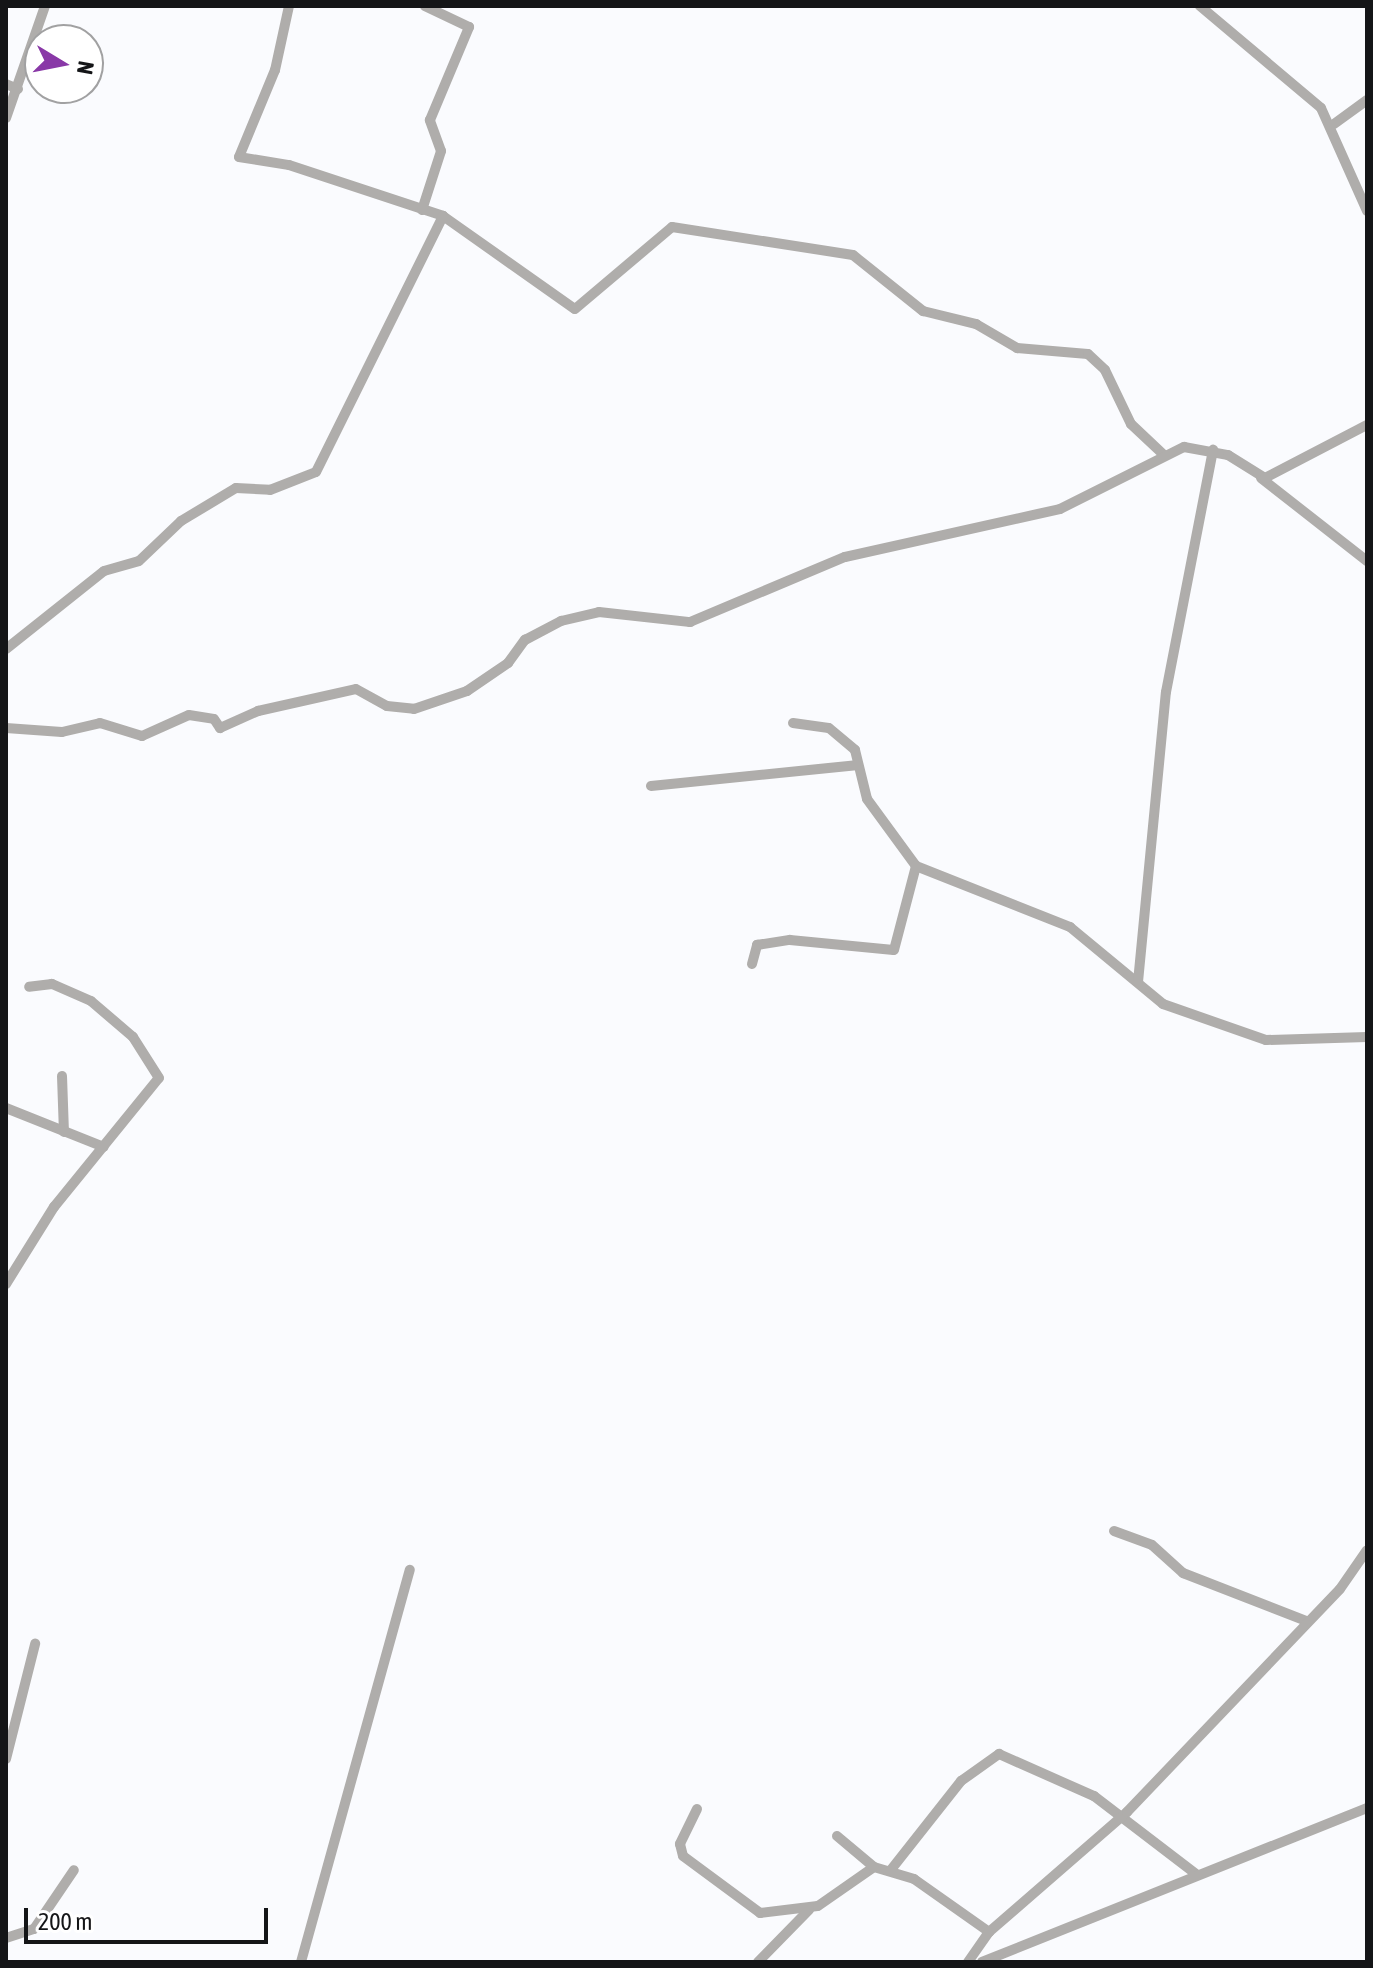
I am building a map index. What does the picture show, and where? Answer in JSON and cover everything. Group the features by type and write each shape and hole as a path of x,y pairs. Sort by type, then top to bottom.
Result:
{"street":[{"path":"6,118 45,6"},
{"path":"289,6 275,70 239,157 443,216 575,309 672,227 768,248 820,246 864,259 885,286 923,311 976,324 1017,348 1088,354 1105,370 1131,424 1164,455"},
{"path":"422,210 441,151 430,120 469,27 425,6"},
{"path":"1200,6 1304,90 1334,124 1367,211"},
{"path":"6,84 18,89"},
{"path":"1334,124 1367,100"},
{"path":"6,649 104,571 139,561 181,521 236,488 270,490 316,472 443,216"},
{"path":"1261,478 1367,425"},
{"path":"6,728 62,732 100,723 142,736 189,715 214,719 220,728 258,711 356,689 403,710 438,703 501,668 525,640 561,621 599,612 690,622 845,557 1060,509 1164,455 1195,446 1213,450 1261,478 1367,561"},
{"path":"1138,982 1166,692 1213,450"},
{"path":"793,723 829,728 855,750 856,765 883,826 916,866 1070,927 1163,1004 1197,1012 1236,1034 1290,1042 1367,1037"},
{"path":"651,786 856,765"},
{"path":"752,964 757,945 790,940 894,950 916,866"},
{"path":"6,1284 104,1147 157,1082 158,1071 91,1001 52,984 29,987"},
{"path":"62,1076 64,1132"},
{"path":"6,1108 104,1147"},
{"path":"1114,1531 1152,1545 1189,1576 1306,1621"},
{"path":"968,1962 989,1932 1124,1815 1306,1621 1367,1550"},
{"path":"301,1962 410,1570"},
{"path":"6,1759 35,1644"},
{"path":"890,1871 961,1781 999,1754 1124,1815 1196,1874"},
{"path":"982,1962 1367,1808"},
{"path":"697,1809 680,1844 691,1865 760,1913 809,1910"},
{"path":"837,1836 874,1867 890,1871 989,1932"},
{"path":"758,1962 809,1910 874,1867"},
{"path":"6,1938 34,1929 74,1870"}]}
